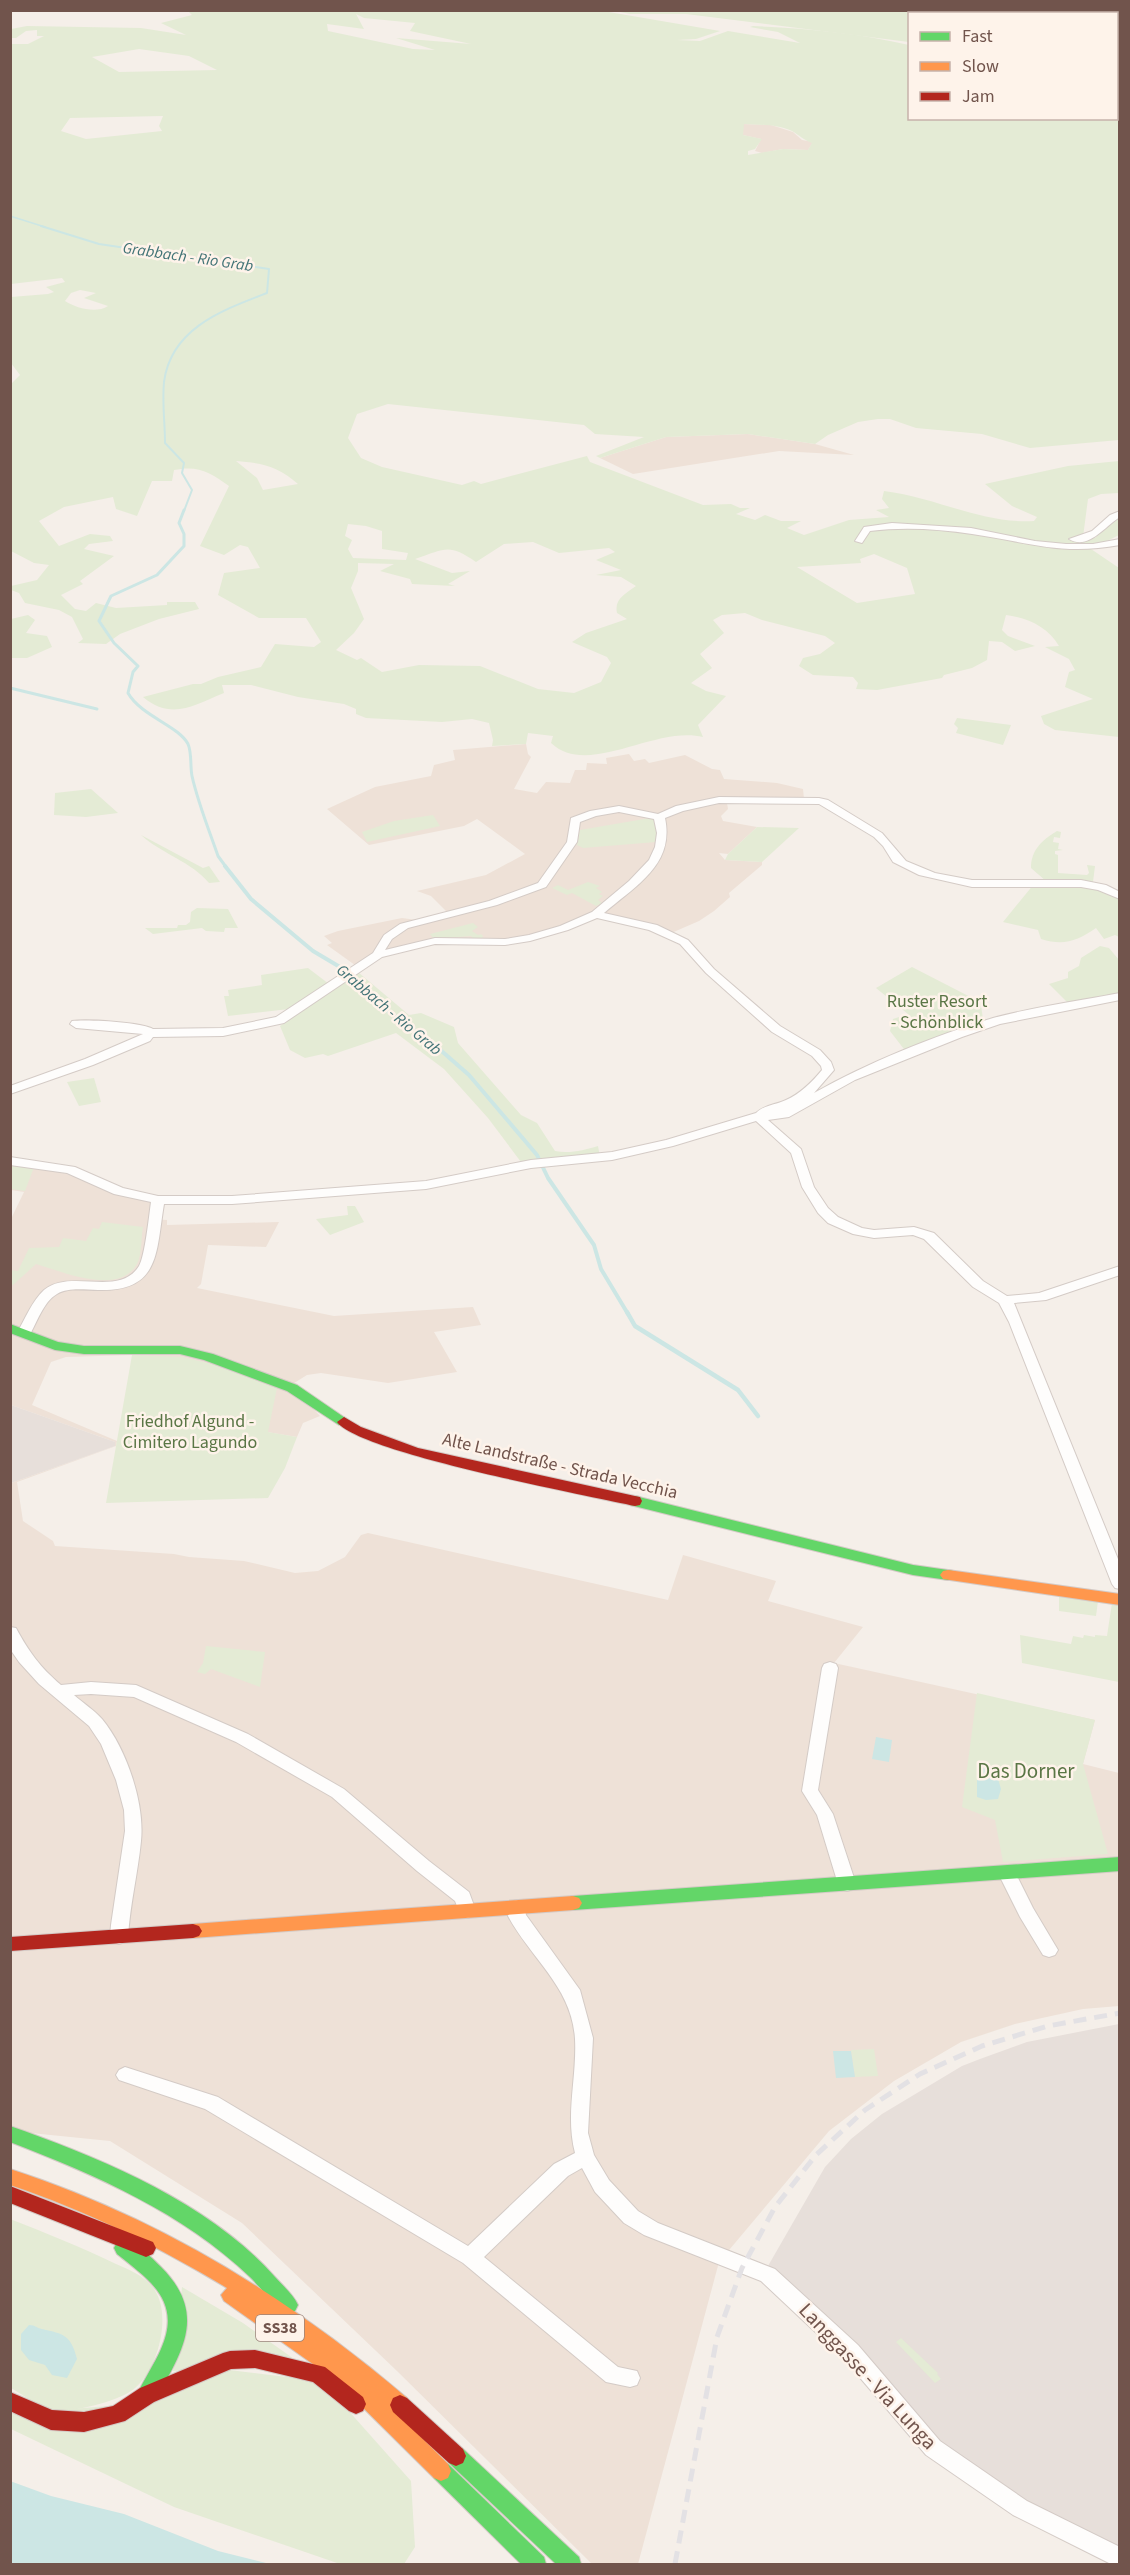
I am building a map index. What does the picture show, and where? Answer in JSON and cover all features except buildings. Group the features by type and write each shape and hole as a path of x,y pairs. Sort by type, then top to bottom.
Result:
{"main road":[{"name":"Alte Landstraße - Strada Vecchia","path":"17,1330 55,1346 84,1350 180,1350 208,1357 292,1388 357,1430 415,1452 710,1518 913,1570 1119,1600"},
{"path":"10,1944 1119,1864"},
{"path":"10,2134 81,2161 135,2187 202,2228 256,2271 315,2334"},
{"name":"SS38","path":"10,2177 53,2190 172,2245 232,2279 315,2334 456,2456 571,2565"},
{"name":"SS38","path":"10,2194 147,2248 190,2270 270,2321 341,2372 536,2565"},
{"path":"91,2227 150,2265 164,2277 178,2302 180,2323 177,2338 147,2395"},
{"path":"10,2401 51,2420 84,2422 118,2414 147,2395 230,2360 255,2359 318,2374 441,2471"}],"street":[{"path":"984,532 993,529 1050,538 1086,538 1094,536 1110,518 1119,513"},
{"path":"859,541 867,529 886,526 984,532 1049,546 1093,547 1119,542"},
{"path":"378,955 380,948 388,938 404,926 493,903 542,885 572,842 575,820 594,813 619,809 659,817 690,806 719,800 804,799 833,805 845,816 867,826 888,845 896,859 929,874 966,882 1095,886 1119,896"},
{"path":"76,1024 145,1029 150,1033 223,1032 265,1025 293,1014 378,955 435,941 506,942 564,928 596,914 631,886 660,855 663,831 659,817"},
{"path":"596,914 640,923 690,946 710,971 776,1029 808,1047 823,1059 828,1070 800,1098 767,1109 760,1116"},
{"path":"10,1161 70,1170 119,1191 158,1200 232,1200 411,1187 531,1164 612,1156 669,1143 760,1116 773,1117 785,1114 851,1077 997,1021 1119,996"},
{"path":"10,1090 89,1062 146,1038 150,1033"},
{"path":"760,1116 763,1123 797,1152 808,1187 823,1210 833,1220 844,1227 874,1234 922,1232 945,1250 978,1284 1005,1300 1016,1322 1119,1584"},
{"path":"17,1330 52,1291 69,1287 119,1285 143,1272 147,1265 158,1200"},
{"path":"1005,1300 1041,1297 1119,1270"},
{"path":"10,1632 15,1645 22,1654 57,1691 94,1721 113,1751 126,1785 133,1814 134,1839 120,1913 119,1936"},
{"path":"830,1668 810,1791 825,1814 847,1884"},
{"path":"57,1691 91,1688 136,1691 242,1738 338,1793 423,1866 464,1897 467,1911"},
{"path":"1007,1873 1048,1950"},
{"name":"Langgasse - Via Lunga","path":"517,1907 517,1916 571,1989 584,2038 579,2133 585,2157 602,2186 631,2217 651,2229 768,2275 851,2352 933,2448 1020,2508 1119,2558"},
{"path":"125,2075 211,2103 470,2257 613,2375 630,2378"},
{"path":"470,2257 561,2170 585,2157"}],"shaded area":[{"path":"743,124 771,125 793,132 802,140 813,142 808,150 783,149 762,153 755,151 761,139 743,135"},
{"path":"748,434 815,444 854,455 779,451 633,474 600,458 666,437"},
{"path":"526,744 531,757 514,789 537,793 546,782 570,783 575,770 586,770 587,763 607,764 606,758 629,754 634,761 645,759 649,763 685,755 712,769 720,770 724,779 777,783 803,789 804,799 734,799 727,803 728,809 721,816 723,821 757,827 728,854 719,853 725,860 762,862 762,865 729,893 730,897 714,911 699,921 669,934 596,914 564,928 518,940 452,940 378,955 359,968 327,945 332,943 324,936 338,931 402,918 424,921 449,914 431,896 417,891 486,875 525,854 477,819 464,826 369,845 327,809 375,787 431,776 434,765 455,760 453,750"},
{"path":"11,1161 35,1164 148,1200 152,1203 151,1219 167,1220 167,1225 279,1222 266,1247 208,1245 201,1284 197,1288 334,1316 473,1307 481,1325 434,1332 457,1372 388,1383 321,1373 307,1375 291,1385 320,1416 303,1423 297,1437 267,1432 132,1355 66,1357 51,1362 32,1405 117,1441 116,1446 17,1482 23,1521 53,1541 55,1546 244,1561 295,1573 318,1571 345,1557 361,1535 368,1533 668,1600 683,1555 776,1581 768,1601 863,1627 834,1663 1095,1720 1083,1764 1119,1773 1119,2006 1083,2009 1015,2024 961,2042 894,2081 829,2131 719,2262 638,2564 592,2564 397,2371 242,2223 110,2141 11,2131 11,1483 115,1446 115,1442 11,1405 10,1221 24,1192 11,1190"},
{"path":"11,1405 115,1442 115,1446 11,1483"},
{"path":"1119,2024 1119,2553 1030,2507 948,2449 797,2289 768,2266 825,2167 851,2139 882,2114 962,2066 980,2059 1027,2042"}],"green space":[{"path":"187,10 597,10 720,31 696,39 677,40 700,41 728,31 800,43 778,32 750,27 753,26 851,34 908,45 908,120 1118,120 1119,45 1119,440 1030,448 982,434 916,428 890,419 878,419 858,422 828,435 815,444 748,434 666,437 600,458 596,456 644,437 595,434 584,425 388,404 357,414 348,438 361,458 382,467 462,485 474,481 481,484 587,456 590,462 703,505 731,504 740,508 750,508 736,514 755,520 765,515 781,521 801,521 787,528 804,535 849,520 889,517 876,510 889,508 882,499 884,491 996,518 1034,521 1037,517 1012,506 985,484 1068,466 1119,461 1119,493 1101,494 1088,499 1083,537 1095,538 1114,518 1119,516 1119,535 1091,549 1119,568 1119,737 1055,730 1044,724 1041,716 1093,699 1065,687 1069,672 1075,670 1069,659 1045,647 1059,646 1049,634 1037,624 1006,615 1002,630 1008,636 1035,646 1015,651 1002,642 989,641 987,660 972,668 944,675 942,678 877,690 856,689 858,683 853,677 813,675 799,666 803,658 820,654 835,643 825,636 762,620 745,613 722,615 713,620 724,633 700,654 712,668 691,683 706,691 726,696 698,725 703,737 684,735 664,738 603,753 584,755 566,752 551,743 553,736 528,733 526,744 492,746 489,723 472,719 442,722 366,718 356,714 356,709 344,704 298,697 251,685 222,685 224,693 183,708 164,708 143,697 261,667 275,644 314,647 321,642 306,618 259,618 218,595 224,573 260,568 248,547 240,545 224,555 200,546 229,486 210,473 197,469 174,470 172,481 152,481 137,516 116,509 113,497 64,507 39,521 59,546 90,534 110,536 113,541 89,544 84,549 114,556 80,581 83,584 61,595 75,609 86,611 96,603 116,608 167,605 167,602 195,602 199,609 159,619 120,634 106,644 78,643 83,639 72,617 59,610 25,603 19,593 11,590 11,586 37,580 49,565 34,563 11,551 11,384 20,375 11,363 11,297 48,294 54,292 46,287 65,282 62,278 11,284 11,44 28,44 44,36 37,36 37,30 26,31 16,38 11,38 11,29 27,26 141,28 186,35 161,23 192,15","holes":["356,14 364,18 415,23 410,31 471,44 396,38 435,50 413,49 328,31 327,24 364,29","139,49 189,56 217,70 119,72 92,57","163,116 159,126 162,131 86,139 61,131 70,118","744,124 768,125 792,131 812,143 808,150 783,149 748,155 748,151 755,149 762,139 743,135","80,290 96,293 84,298 108,306 98,310 75,306 65,301 71,293","236,461 269,466 284,473 298,484 263,490 257,478","348,524 382,531 382,549 408,553 406,560 353,558 348,549 352,540 345,536","533,542 559,553 609,548 615,552 596,560 621,570 596,575 621,577 636,586 621,597 617,604 617,613 627,619 586,633 572,642 607,657 611,663 601,682 574,693 538,689 480,666 419,665 382,672 361,658 357,660 336,650 354,633 364,619 351,588 358,571 358,563 394,564 380,571 410,579 412,584 455,586 448,584 470,571 452,573 415,559 453,550 476,562 504,544","874,554 907,568 915,594 857,603 797,567 861,563 860,559"]},
{"path":"990,10 1001,12 908,12 908,42 686,14 630,14 615,11"},
{"path":"28,615 35,620 26,633 47,636 52,647 27,658 11,658 11,619"},
{"path":"957,718 1011,725 1003,745 956,733 958,728 954,724"},
{"path":"91,789 118,813 86,817 54,815 55,793"},
{"path":"433,815 440,826 367,842 362,832 394,821"},
{"path":"650,818 656,819 656,842 583,848 577,845 580,830"},
{"path":"757,827 799,828 762,862 725,860 728,854"},
{"path":"1057,831 1061,832 1060,838 1054,837 1053,842 1059,843 1058,849 1063,850 1055,851 1058,855 1058,873 1087,875 1089,873 1087,865 1095,866 1093,882 1090,884 1046,881 1031,868 1038,846"},
{"path":"141,835 203,868 209,866 220,882 209,883 194,869"},
{"path":"588,882 600,886 596,888 602,892 599,894 603,896 598,900 602,903 596,906 572,893 567,895 552,888 558,885 568,890"},
{"path":"1034,884 1095,886 1119,896 1119,937 1115,935 1104,939 1096,928 1070,941 1049,941 1041,939 1038,930 1003,922"},
{"path":"197,908 228,909 238,928 225,928 224,932 206,931 202,928 153,934 145,928 177,928 178,925 186,925 190,922 191,912"},
{"path":"473,923 478,927 472,931 483,936 481,940 471,936 434,939 430,934"},
{"path":"1100,946 1109,948 1119,960 1119,996 1071,1006 1049,984 1068,978 1068,972 1079,966 1081,958"},
{"name":"Ruster Resort - Schönblick","path":"912,967 984,1004 981,1005 983,1019 989,1024 907,1053 890,1031 893,1019 908,1014 876,988"},
{"path":"308,968 329,984 289,1009 228,1016 224,996 229,996 228,990 262,985 261,975"},
{"path":"358,972 409,1015 421,1013 454,1027 458,1043 521,1115 537,1123 555,1151 572,1152 598,1146 600,1157 524,1166 488,1118 444,1069 396,1033 328,1056 323,1054 305,1058 290,1050 280,1026"},
{"path":"94,1078 101,1102 79,1106 67,1082"},
{"path":"11,1164 34,1167 25,1191 11,1189"},
{"path":"347,1206 355,1206 364,1222 330,1235 316,1219 348,1215"},
{"path":"102,1222 143,1227 139,1260 129,1274 117,1279 90,1279 36,1264 11,1285 10,1270 18,1271 29,1248 59,1247 63,1238 86,1241 93,1228 99,1229"},
{"name":"Friedhof Algund - Cimitero Lagundo","path":"132,1355 181,1357 212,1364 277,1388 268,1432 297,1437 285,1468 268,1498 106,1503"},
{"path":"1059,1597 1098,1601 1096,1616 1059,1611"},
{"path":"1112,1603 1119,1605 1119,1682 1022,1663 1020,1635 1071,1644 1073,1636 1083,1638 1084,1635 1107,1636"},
{"path":"206,1646 265,1652 260,1687 211,1669 205,1674 197,1672 203,1663"},
{"name":"Das Dorner","path":"977,1693 1095,1720 1083,1764 1108,1854 1003,1862 995,1820 962,1807"},
{"path":"874,2049 878,2076 855,2077 851,2050"},
{"path":"10,2219 125,2268 139,2275 151,2285 162,2309 161,2339 143,2380 127,2394 82,2408 59,2411 41,2406 11,2388"},
{"path":"182,2287 243,2323 297,2361 173,2371"},
{"path":"901,2338 938,2373 941,2379 935,2383 896,2342"},
{"path":"229,2370 312,2380 347,2409 411,2481 415,2547 404,2564 340,2564 174,2507 11,2429 10,2414 157,2402"}],"water":[{"path":"876,1737 892,1740 889,1762 872,1759"},
{"path":"981,1767 996,1772 1001,1789 998,1799 986,1800 977,1797 977,1769"},
{"path":"833,2051 851,2051 855,2077 836,2078"},
{"path":"29,2325 56,2332 69,2340 77,2359 67,2378 52,2375 45,2365 29,2360 21,2350 21,2334"},
{"path":"10,2481 51,2496 124,2514 218,2551 270,2564 11,2564"}],"waterway":[{"path":"1002,10 1010,12"},
{"name":"Grabbach - Rio Grab","path":"10,216 45,227"},
{"name":"Grabbach - Rio Grab","path":"41,226 99,244 269,269 267,293 233,306 202,324 188,335 177,348 169,363 163,390 165,443 184,463 182,473 192,490 184,511"},
{"name":"Grabbach - Rio Grab","path":"184,510 179,523 184,534 184,546 157,575 111,596 99,621 114,643 138,666 133,672 128,693 142,708 177,732 188,744 197,796 218,856 226,867"},
{"path":"10,688 97,709"},
{"name":"Grabbach - Rio Grab","path":"225,866 251,899 313,951 345,970 366,995 437,1047 469,1075 537,1155 548,1178 594,1245 601,1269 628,1314"},
{"name":"Grabbach - Rio Grab","path":"627,1312 635,1326 738,1390 758,1416"}],"railway":[{"path":"675,2564 717,2337 742,2268 775,2207 816,2155 865,2110 920,2074 982,2046 1048,2026 1120,2013"}],"traffic: fast":[{"path":"10,1328 55,1346 84,1350 180,1350 208,1357 292,1388 344,1422"},
{"path":"635,1501 913,1570 948,1575"},
{"path":"573,1903 1120,1864"},
{"path":"10,2134 109,2174 172,2208 230,2248 257,2271 288,2305"},
{"path":"124,2248 164,2283 174,2299 179,2314 171,2349 147,2395"},
{"path":"456,2456 571,2564"},
{"path":"441,2471 536,2564"}],"traffic: slow":[{"path":"948,1575 1120,1600"},
{"path":"193,1931 573,1903"},
{"path":"10,2177 52,2192 119,2221 232,2280 300,2325 367,2376 400,2405"},
{"path":"231,2295 341,2372 441,2471"}],"traffic: jam":[{"path":"344,1422 356,1430 415,1452 635,1501"},
{"path":"10,1944 193,1931"},
{"path":"10,2194 146,2248"},
{"path":"10,2401 51,2420 84,2422 118,2414 147,2395 230,2360 255,2359 318,2374 356,2404"},
{"path":"400,2405 456,2456"}]}
